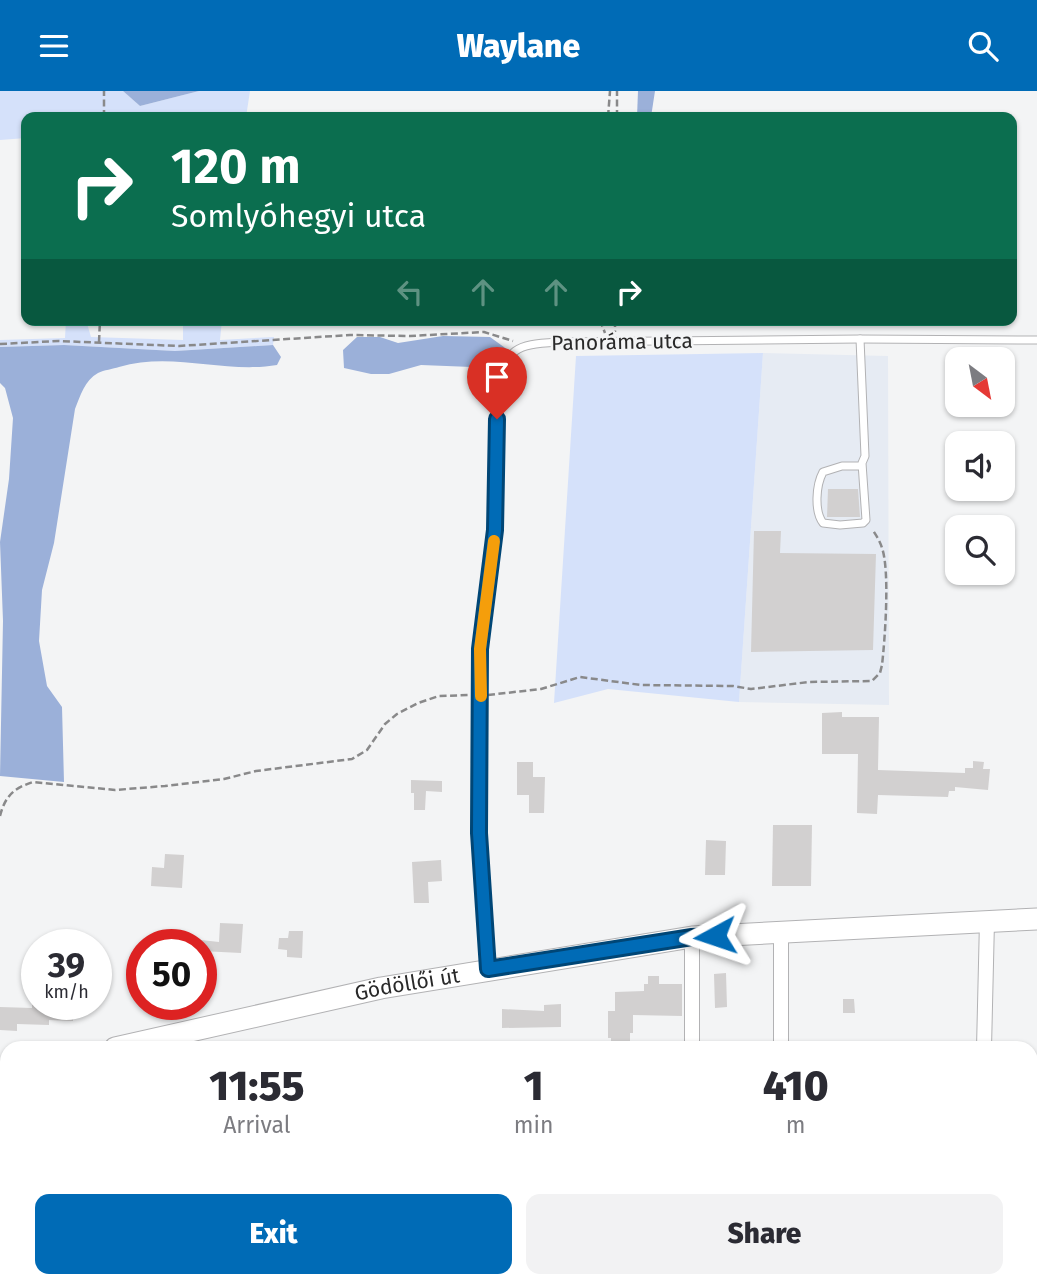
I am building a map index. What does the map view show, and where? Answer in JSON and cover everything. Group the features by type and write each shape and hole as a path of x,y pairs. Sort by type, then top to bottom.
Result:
{"main road":[{"name":"Gödöllői út","path":"146,1041 381,988 692,937 1037,919"}],"street":[{"path":"984,1041 987,921"},
{"path":"781,933 781,1041"},
{"path":"692,937 692,1041"}],"lane":[{"name":"Panoráma utca","path":"523,345 557,342 860,339 1037,340"},
{"path":"860,339 865,456 862,467 864,521 840,525 822,523 818,517 819,479 823,473 842,466 862,467"},
{"path":"488,969 479,833 480,649 495,530 498,391 507,362 523,345"}],"path":[{"path":"104,91 104,112"},
{"path":"608,112 610,91"},
{"path":"617,91 617,112"},
{"path":"99,342 100,326"},
{"name":"Panoráma utca","path":"0,344 58,341 179,345 350,335 410,337 484,333 523,345"},
{"path":"0,815 8,795 20,786 33,782 101,789 165,786 352,759 367,750 391,719 418,703 454,694 481,696 541,689 580,677 641,685 733,686 751,689 809,682 872,681 883,665 884,556 879,540 864,521"}],"shaded area":[{"path":"0,91 123,91 140,106 199,91 250,91 247,112 21,112 21,138 0,140"},
{"path":"123,91 199,91 140,106"},
{"path":"638,91 655,91 652,112 637,112"},
{"path":"66,326 88,326 91,337 183,340 183,326 221,326 220,340 274,337 273,345 175,351 64,345 0,347 0,340 65,338"},
{"path":"443,336 490,337 508,350 497,368 421,365 389,374 371,374 344,368 343,350 357,337 380,337 398,343"},
{"path":"64,345 175,351 273,345 281,357 277,365 257,367 159,361 139,363 98,373 84,389 75,409 54,543 42,590 39,641 47,686 62,707 64,782 0,776 3,621 0,542 9,479 13,418 5,388 0,383 0,347"},
{"path":"763,353 888,356 889,705 739,702"},
{"path":"763,353 739,702 608,689 554,703 576,356"}],"building":[{"path":"828,489 858,489 860,517 827,517"},
{"path":"754,531 781,531 780,553 876,554 873,650 751,652"},
{"path":"842,712 842,717 879,717 878,770 965,773 965,768 973,768 973,761 984,762 983,769 990,769 988,790 955,787 955,791 949,791 948,797 878,795 877,814 857,813 858,754 822,754 822,713"},
{"path":"517,762 533,762 533,777 545,777 544,813 529,813 529,795 517,795"},
{"path":"411,780 442,781 442,792 426,791 425,810 414,810"},
{"path":"773,825 812,825 811,886 772,886"},
{"path":"706,840 726,841 725,875 705,875"},
{"path":"165,854 184,855 182,888 151,886 152,867 164,868"},
{"path":"441,860 442,881 428,882 429,903 414,903 412,862"},
{"path":"220,923 243,924 241,953 217,952"},
{"path":"289,931 303,931 302,958 287,957 287,950 278,949 279,938 288,938"},
{"path":"726,973 727,1007 715,1008 714,974"},
{"path":"648,976 659,976 659,984 682,984 682,1016 633,1015 630,1041 611,1041 611,1038 608,1038 608,1011 615,1011 615,992 644,991 644,984 648,984"},
{"path":"843,999 854,999 855,1013 843,1013"},
{"path":"561,1004 561,1027 502,1028 502,1009 544,1011 544,1005"},
{"path":"0,1007 21,1008 21,1020 49,1020 49,1025 17,1024 17,1031 0,1030"}],"slow traffic":[{"path":"481,696 480,649 494,541"}],"route":[{"path":"497,419 495,530 480,649 479,833 488,969 692,937 715,936"}]}
